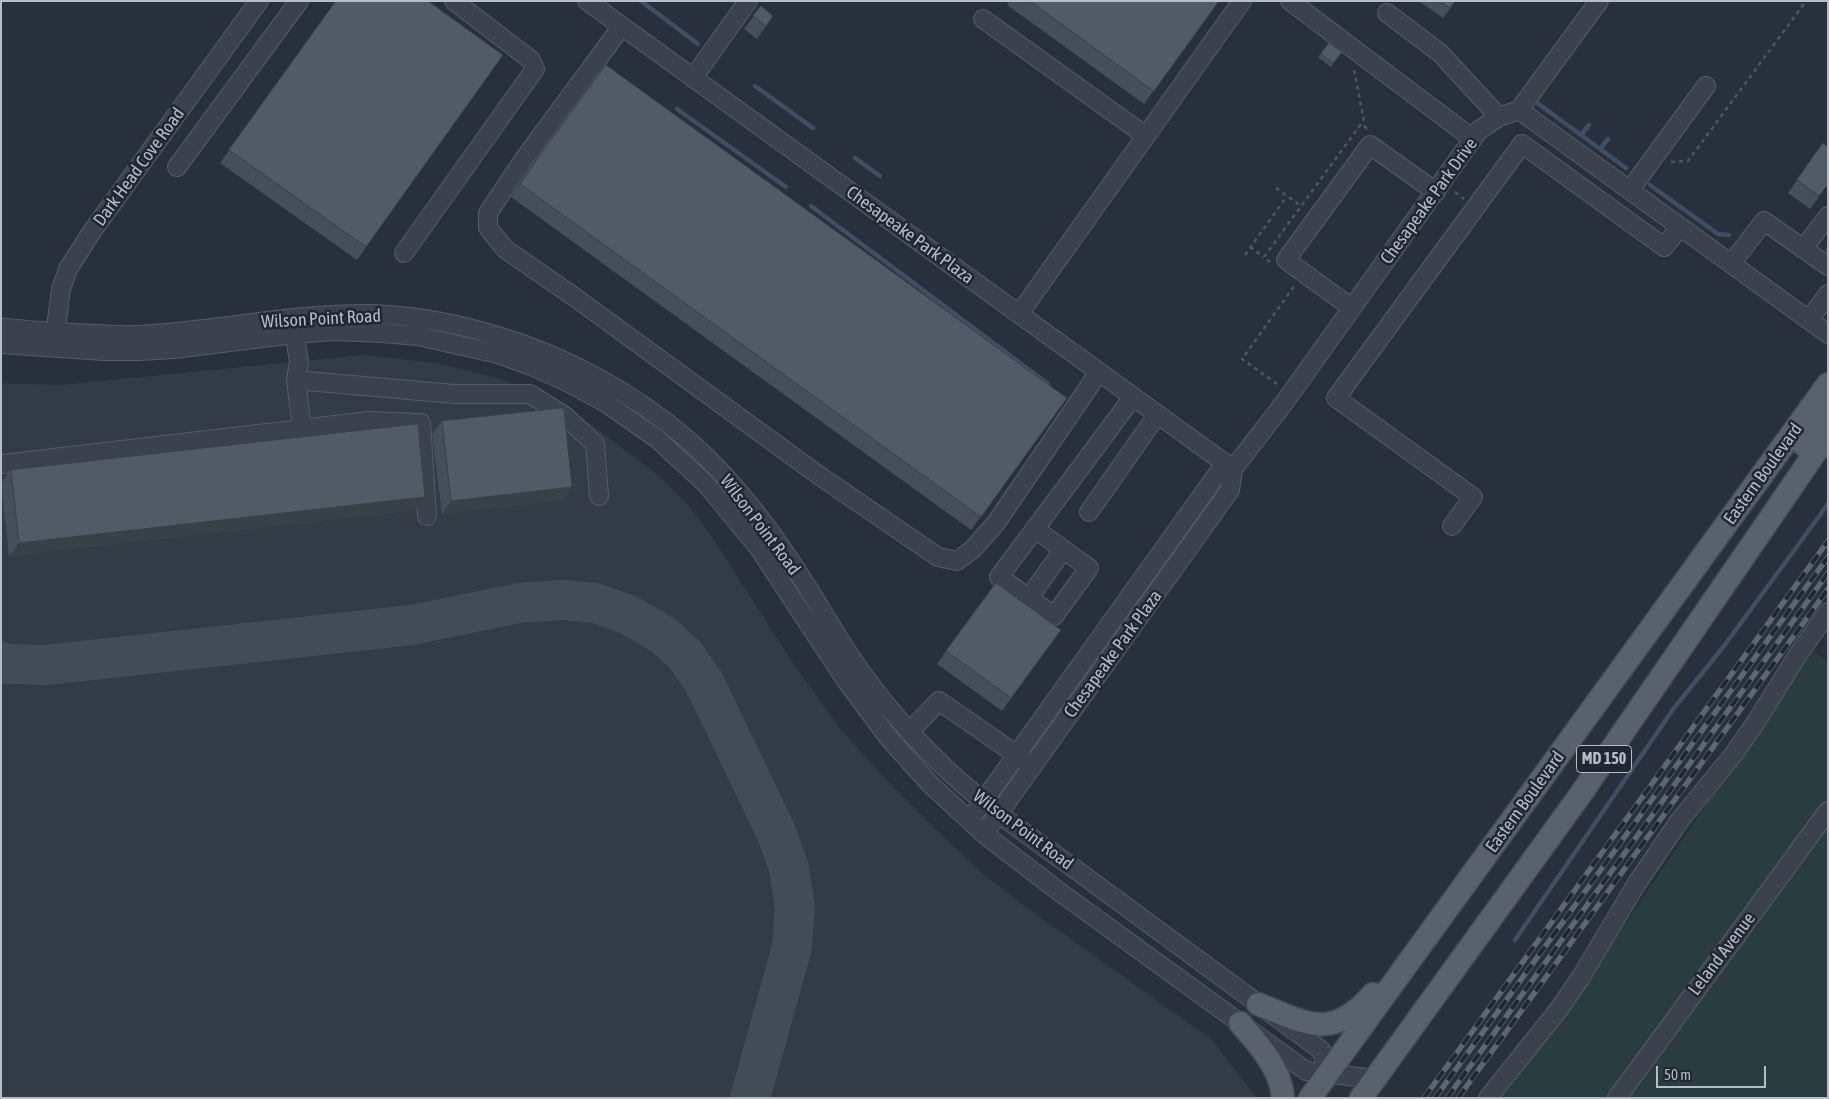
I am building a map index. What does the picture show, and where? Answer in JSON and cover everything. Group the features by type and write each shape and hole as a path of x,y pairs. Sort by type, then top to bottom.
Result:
{"main road":[{"name":"Eastern Boulevard","path":"1310,1098 1828,384"},
{"path":"1759,532 1778,488 1828,412"},
{"name":"Eastern Boulevard","path":"1361,1098 1578,798 1828,434"},
{"path":"1258,1004 1310,1025 1341,1021 1359,1010 1430,933"},
{"path":"1240,1023 1259,1045 1278,1074 1283,1098"},
{"path":"1327,1098 1328,1073"}],"street":[{"name":"Dark Head Cove Road","path":"54,339 62,289 68,269 93,230 259,1"},
{"path":"177,167 299,1"},
{"path":"404,252 535,69 531,60 454,1"},
{"name":"Chesapeake Park Plaza","path":"587,1 1233,470"},
{"path":"693,78 748,1"},
{"path":"1019,314 1242,1"},
{"path":"1290,1 1473,139"},
{"path":"1599,1 1519,110 1828,334"},
{"path":"1388,13 1440,53 1499,117"},
{"path":"983,19 1146,136"},
{"path":"622,26 524,159 488,213 488,228 505,250 573,296 817,474 938,557 957,561 972,550 996,523 1099,372"},
{"path":"1630,190 1706,86"},
{"name":"Chesapeake Park Drive","path":"1233,470 1291,394 1479,130 1499,117 1519,110"},
{"path":"1452,526 1473,498 1336,398 1522,144 1664,247 1680,227"},
{"path":"1352,308 1286,260 1370,145 1439,187"},
{"path":"1632,223 1647,203"},
{"path":"1803,249 1826,220"},
{"path":"1731,264 1764,221 1828,266"},
{"path":"1808,320 1828,294"},
{"name":"Wilson Point Road","path":"293,326 335,315 376,314 416,319 498,336 537,349 568,363 606,383 653,414 688,440 717,468 746,501 784,551 855,663 909,732 945,768 999,814 1321,1050 1328,1073"},
{"name":"Wilson Point Road","path":"1,344 198,330 293,326 334,331 418,336 498,354 529,365 569,383 606,403 656,438 706,484 758,547 845,679 887,736 929,783 984,834 1057,890 1306,1071 1375,1079"},
{"path":"293,326 299,362 296,380 302,429"},
{"name":"Wilson Point Road","path":"1,327 54,339"},
{"path":"296,380 454,394 530,394 565,416 596,444 599,496"},
{"path":"1034,529 1089,568 1054,616 999,576 1034,529 1133,397"},
{"path":"1089,512 1157,415"},
{"path":"3,464 369,421 421,424 427,516"},
{"name":"Chesapeake Park Plaza","path":"969,821 1015,754 1218,473 1233,470"},
{"name":"Chesapeake Park Plaza","path":"984,834 1230,490 1233,470"},
{"path":"1029,598 1063,550"},
{"path":"1488,1098 1576,985 1637,883 1680,820 1733,755 1828,612"},
{"path":"909,732 939,701 1032,766"},
{"name":"Leland Avenue","path":"1617,1098 1828,811"}],"path":[{"path":"1667,162 1688,161 1806,1"},
{"path":"1350,45 1365,128"},
{"path":"1264,257 1361,124 1373,133"},
{"path":"1439,187 1468,201"},
{"path":"1276,188 1302,206"},
{"path":"1245,255 1287,196"},
{"path":"1250,247 1271,262"},
{"path":"1291,394 1242,359 1298,281"}],"shaded area":[{"path":"363,355 437,363 501,379 573,411 657,474 690,507 712,537 795,666 840,728 888,782 982,873 1027,908 1211,1039 1257,1098 1,1098 1,383 60,385"},
{"path":"1811,650 1828,661 1828,1098 1502,1098 1596,967"}],"building":[{"path":"336,1 428,1 503,55 366,247 229,150"},
{"path":"1030,1 1219,1 1154,91"},
{"path":"1440,1 1455,1 1450,8"},
{"path":"761,6 773,16 766,26 753,16"},
{"path":"1329,43 1342,52 1333,63 1321,54"},
{"path":"606,65 1067,398 981,517 520,184"},
{"path":"1823,143 1828,147 1828,184 1819,196 1797,180"},
{"path":"564,409 572,487 451,501 442,421"},
{"path":"418,424 425,497 19,543 11,470"},
{"path":"996,583 1061,630 1011,698 946,651"}],"waterway":[{"path":"641,1 698,44"},
{"path":"755,86 813,128"},
{"path":"1536,102 1626,168"},
{"path":"677,109 786,187"},
{"path":"1581,135 1589,125"},
{"path":"1600,149 1608,139"},
{"path":"855,158 880,176"},
{"path":"1650,185 1718,234 1729,235"},
{"path":"811,206 1048,384"},
{"path":"1515,940 1674,708 1724,646 1828,504"}],"taxiway":[{"path":"1,662 46,665 412,625 519,603 563,600 595,603 629,615 663,635 685,655 704,682 776,832 789,868 795,908 792,947 750,1098"}],"railway":[{"path":"1424,1098 1828,541"},
{"path":"1435,1098 1828,557"},
{"path":"1447,1098 1828,573"},
{"path":"1458,1098 1828,589"}]}
